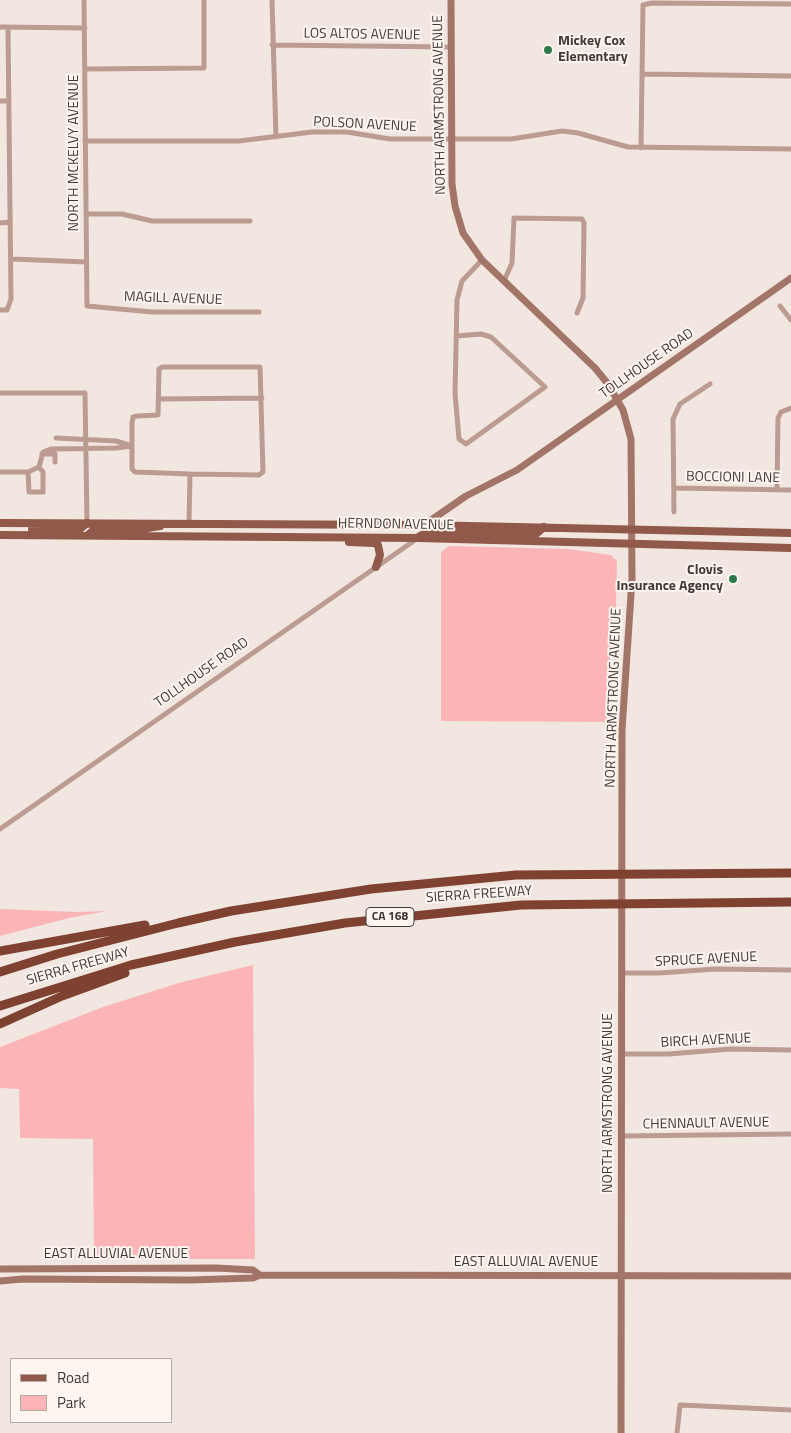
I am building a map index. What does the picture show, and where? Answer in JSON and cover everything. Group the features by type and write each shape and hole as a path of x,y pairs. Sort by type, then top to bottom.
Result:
{"highway":[{"name":"SIERRA FREEWAY","path":"0,972 57,954 178,923 327,895 477,878 578,873 791,873"},
{"name":"SIERRA FREEWAY","path":"0,1006 131,966 235,942 345,923 480,908 578,903 791,902"},
{"path":"0,951 107,931 178,923"},
{"path":"0,1024 94,984 235,942"}],"main road":[{"path":"89,534 95,529 141,529 190,522"},
{"name":"HERNDON AVENUE","path":"0,523 424,524 791,534"},
{"path":"0,534 33,529 80,529 88,523"},
{"path":"338,537 347,533 392,532 396,524"},
{"path":"418,538 429,532 536,534 544,527"},
{"name":"HERNDON AVENUE","path":"0,534 418,538 791,548"},
{"path":"338,537 347,542 374,543 378,545 380,555 376,567"}],"street":[{"name":"NORTH MCKELVY AVENUE","path":"84,0 87,306"},
{"path":"86,69 204,68 204,0"},
{"path":"272,0 276,137"},
{"name":"NORTH ARMSTRONG AVENUE","path":"451,0 452,184 455,206 464,233 482,260 595,368 618,399 631,439 632,579 622,730 621,1433"},
{"path":"641,148 643,5 679,2 791,4"},
{"path":"0,27 85,28"},
{"path":"0,310 7,310 11,299 8,28"},
{"name":"LOS ALTOS AVENUE","path":"272,45 451,47"},
{"path":"642,74 791,76"},
{"path":"0,101 9,101"},
{"name":"POLSON AVENUE","path":"85,141 239,141 312,132 347,132 390,139 511,139 562,131 641,148 791,149"},
{"path":"87,214 122,214 152,221 250,221"},
{"path":"504,281 512,263 514,218 582,218 584,223 583,298 577,313"},
{"path":"0,223 10,222"},
{"path":"12,259 86,262"},
{"path":"457,336 481,334 490,338 545,387 466,444 459,439 455,393 454,369 459,290 469,272 482,260"},
{"name":"TOLLHOUSE ROAD","path":"424,524 466,496 517,470 791,278"},
{"name":"MAGILL AVENUE","path":"87,306 152,312 259,312"},
{"path":"780,306 791,320"},
{"path":"162,367 260,367 262,398 262,474 135,472 132,469 134,417 158,415 159,369 162,367"},
{"path":"674,512 673,419 680,404 710,384"},
{"path":"0,393 85,393 88,523"},
{"path":"159,399 262,398"},
{"path":"777,490 778,424 781,412 789,408"},
{"path":"56,438 116,441 132,446"},
{"path":"0,472 28,472 39,467 43,453 51,448 116,448 132,446"},
{"path":"43,453 55,454 55,462"},
{"path":"28,472 29,492 43,492 43,472 39,467"},
{"path":"190,474 190,522"},
{"name":"BOCCIONI LANE","path":"674,488 791,490"},
{"name":"TOLLHOUSE ROAD","path":"0,829 418,538"},
{"name":"SPRUCE AVENUE","path":"622,974 660,974 715,969 791,970"},
{"name":"BIRCH AVENUE","path":"622,1054 669,1054 731,1049 791,1050"},
{"name":"CHENNAULT AVENUE","path":"621,1136 666,1137 739,1133 791,1134"},
{"name":"EAST ALLUVIAL AVENUE","path":"0,1269 216,1268 253,1270 260,1275"},
{"name":"EAST ALLUVIAL AVENUE","path":"0,1281 32,1279 208,1280 253,1278 260,1275 791,1276"},
{"path":"677,1433 680,1405 791,1410"}],"green space":[{"path":"449,546 568,549 611,555 617,561 616,607 609,664 610,722 441,721 441,552"},
{"path":"0,909 76,912 107,911 69,918 0,936"},
{"path":"253,965 255,1259 94,1259 93,1139 20,1138 19,1089 0,1088 0,1047 103,1007 182,982"}],"place":[{"name":"Mickey Cox Elementary","path":"548,50"},
{"name":"Clovis Insurance Agency","path":"733,579"}]}
